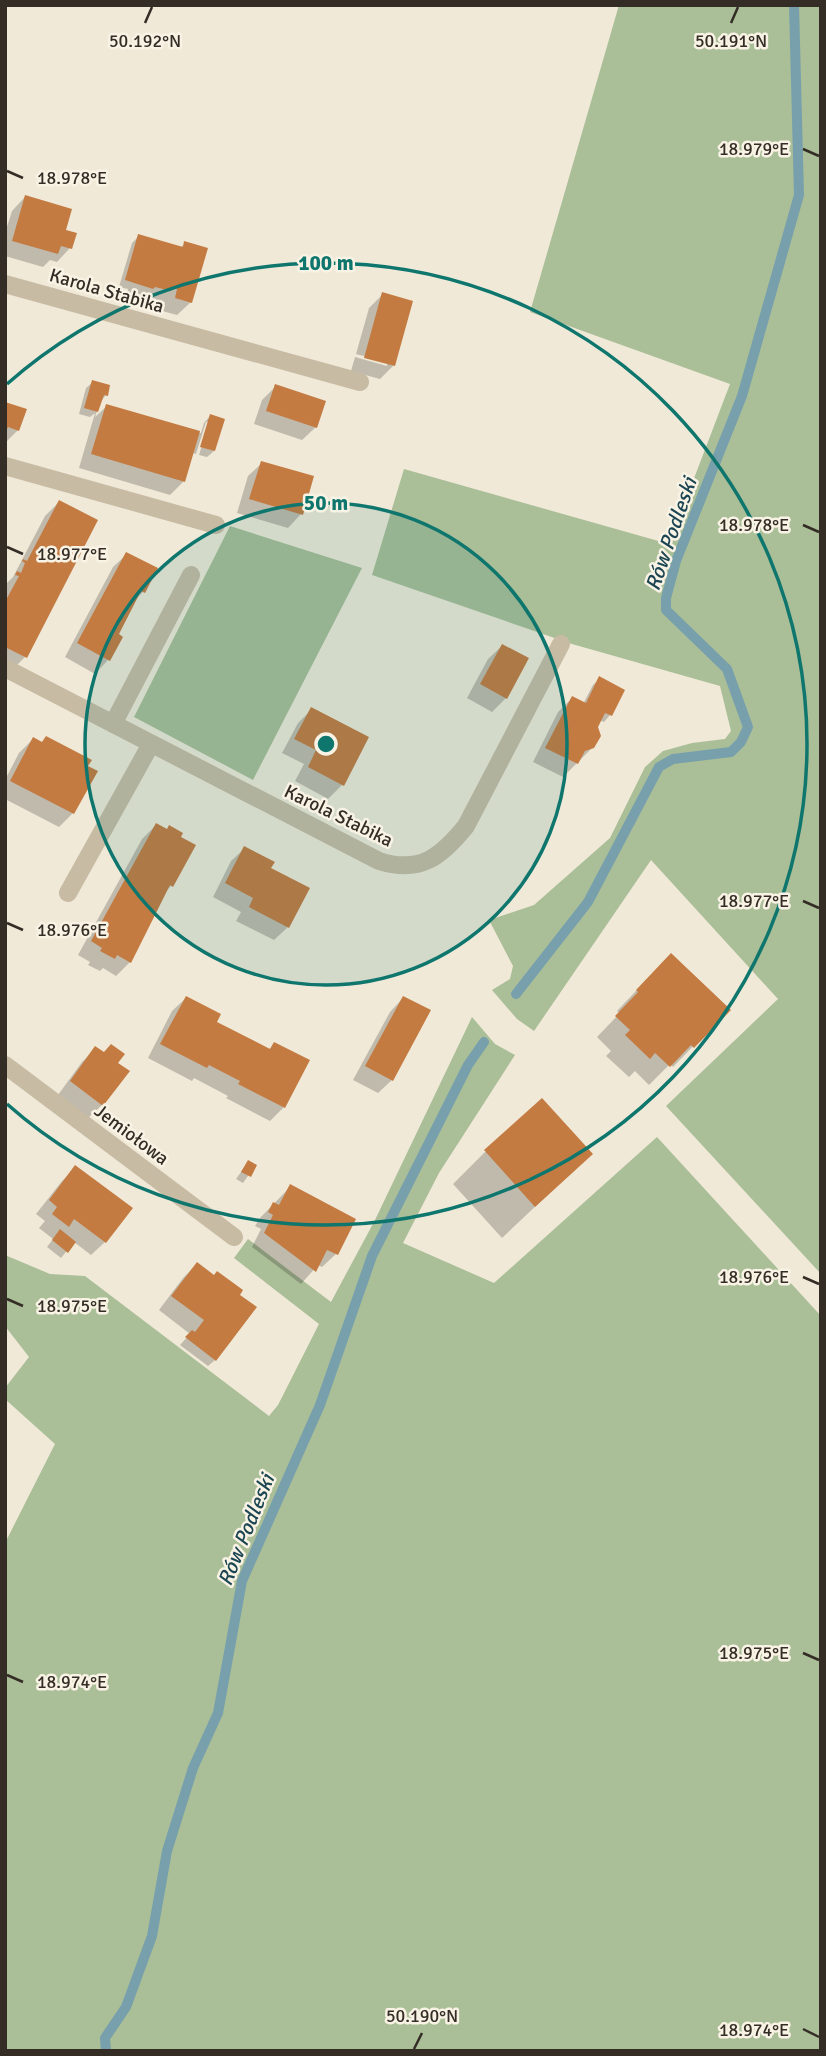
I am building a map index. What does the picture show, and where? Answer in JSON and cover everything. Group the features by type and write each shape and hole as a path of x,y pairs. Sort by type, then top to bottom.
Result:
{"street":[{"name":"Karola Stabika","path":"5,284 360,382"},
{"path":"5,466 216,525"},
{"path":"113,724 191,575"},
{"name":"Karola Stabika","path":"5,668 379,861 407,867 432,859 449,848 466,826 561,644"},
{"path":"68,893 151,744"},
{"name":"Jemiołowa","path":"5,1065 234,1237"}],"green space":[{"path":"619,5 821,5 821,1274 666,1106 778,999 651,860 534,1031 517,1019 492,990 510,979 513,966 489,920 534,905 610,838 645,767 663,751 692,743 725,739 731,731 720,686 572,644 372,575 404,469 669,544 730,384 530,312"},
{"path":"230,526 362,568 253,780 134,717"},
{"path":"472,1017 495,1044 515,1055 439,1173 403,1243 494,1283 657,1137 821,1316 821,2051 5,2051 5,1543 55,1444 5,1399 5,1388 29,1357 5,1326 5,1255 50,1274 85,1276 269,1416 278,1405 319,1324 234,1258 248,1239 331,1302 375,1220"}],"building":[{"path":"25,195 72,209 66,230 77,233 72,249 61,246 58,254 12,241"},
{"path":"138,234 183,247 184,241 208,248 192,303 175,298 177,289 173,287 171,291 155,287 153,289 125,280"},
{"path":"382,292 413,301 395,366 364,358"},
{"path":"92,380 110,385 108,396 104,395 98,412 84,408"},
{"path":"275,384 326,401 317,428 266,411"},
{"path":"5,402 27,409 19,431 8,427 5,433"},
{"path":"106,404 200,431 185,482 91,454"},
{"path":"210,414 225,419 215,451 200,447"},
{"path":"261,461 314,476 303,515 249,499"},
{"path":"59,500 98,520 27,658 5,647 5,602 19,576 15,575 17,571 21,573 25,563 23,559 27,561"},
{"path":"126,552 158,568 145,593 141,591 119,634 123,637 110,661 77,643"},
{"path":"502,644 529,658 507,699 480,684"},
{"path":"599,676 625,690 612,716 605,713 598,727 601,736 594,748 585,751 578,764 545,748 572,696 586,703"},
{"path":"311,707 369,737 344,786 308,767 316,750 294,739"},
{"path":"46,736 92,760 88,766 98,771 74,814 10,781 33,737 42,742"},
{"path":"156,823 167,829 169,825 183,833 181,837 196,845 173,887 170,885 131,963 117,955 115,959 100,951 102,948 91,941"},
{"path":"244,846 275,862 271,868 310,888 289,928 249,907 253,898 225,883"},
{"path":"671,953 731,1010 694,1048 691,1045 670,1067 655,1053 650,1059 625,1035 630,1030 615,1016"},
{"path":"186,996 221,1014 217,1022 270,1049 274,1042 310,1060 285,1108 238,1084 240,1081 209,1065 207,1068 160,1044"},
{"path":"403,996 431,1010 393,1081 365,1066"},
{"path":"111,1044 125,1054 118,1063 130,1071 103,1106 70,1081 95,1046 104,1052"},
{"path":"542,1098 593,1154 535,1207 484,1150"},
{"path":"248,1160 257,1165 251,1177 241,1172"},
{"path":"75,1165 133,1208 106,1243 74,1219 69,1227 52,1214 57,1207 49,1200"},
{"path":"290,1184 356,1219 338,1255 327,1250 316,1272 264,1233 273,1215 268,1212 273,1202 279,1205"},
{"path":"60,1229 76,1242 68,1253 52,1240"},
{"path":"197,1262 214,1275 217,1271 243,1290 240,1295 257,1307 216,1361 185,1337 192,1330 195,1332 204,1320 171,1296"}],"waterway":[{"name":"Rów Podleski","path":"516,994 588,902 659,767 673,759 731,752 741,742 748,727 727,669 666,610 666,598 676,561 742,396 799,195 794,5"},
{"name":"Rów Podleski","path":"106,2051 105,2038 126,2007 152,1936 167,1851 193,1768 218,1713 242,1581 320,1405 372,1256 468,1065 484,1042"}]}
